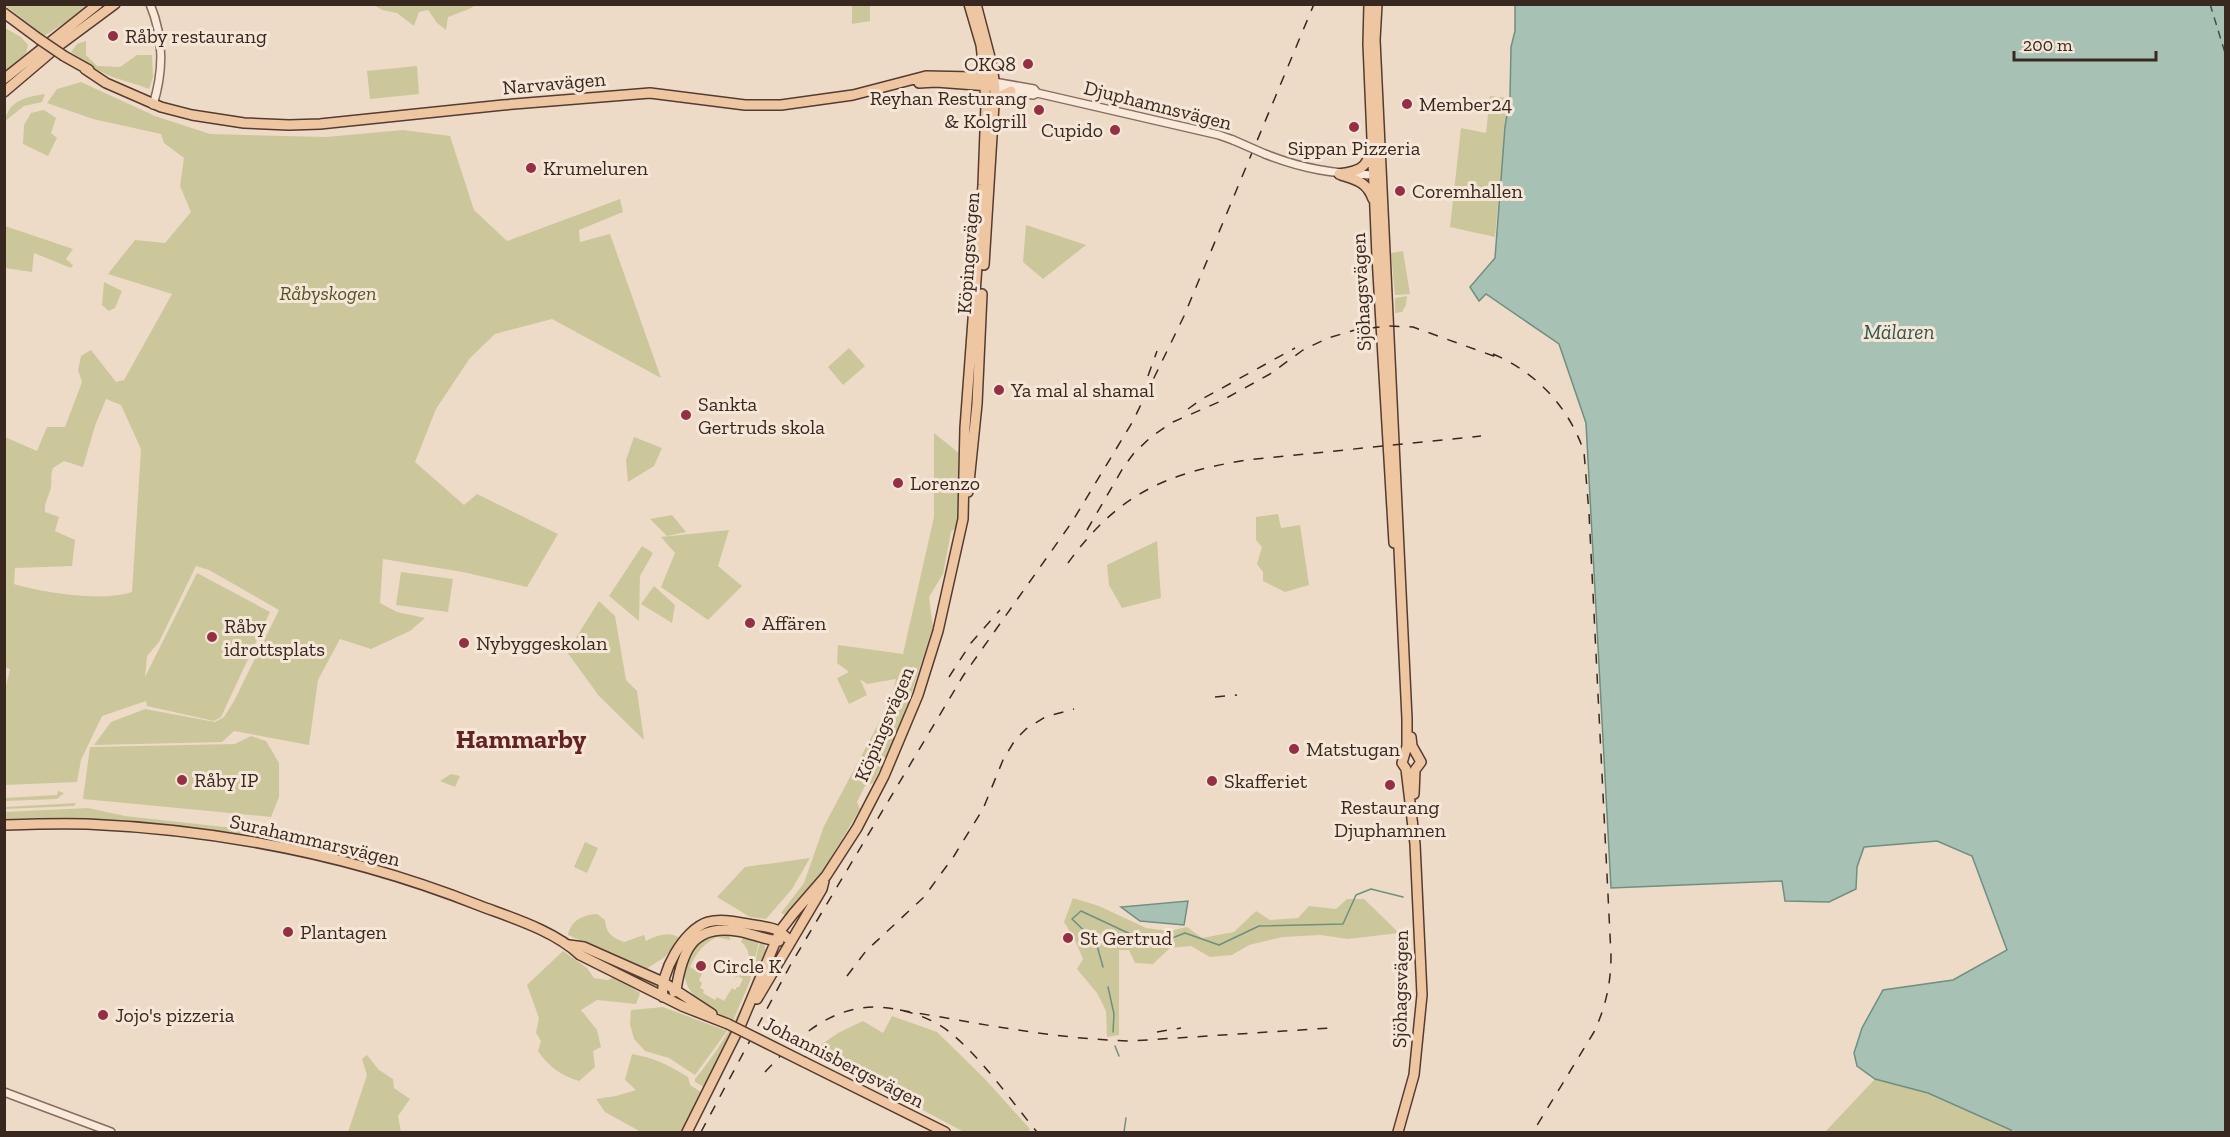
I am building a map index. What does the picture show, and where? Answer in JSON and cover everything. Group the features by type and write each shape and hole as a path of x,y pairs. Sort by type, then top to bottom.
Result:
{"main road":[{"path":"4,79 98,4"},
{"path":"4,92 57,47 115,4"},
{"path":"969,4 984,50 990,84 990,118 994,127"},
{"name":"Köpingsvägen","path":"964,506 965,428 992,65 976,4"},
{"path":"1370,77 1373,60 1373,33 1376,26 1372,5"},
{"name":"Sjöhagsvägen","path":"1372,5 1370,77 1372,138 1378,175 1375,204 1381,256 1407,719 1405,755 1402,763 1411,770 1422,995 1414,1075 1398,1132"},
{"name":"Narvavägen","path":"4,13 85,69 154,102 208,117 243,123 320,124 510,104 650,93 745,105 781,105 853,95 915,78 936,75 990,84"},
{"name":"Sjöhagsvägen","path":"1376,26 1378,178 1381,217 1384,225 1381,256"},
{"name":"Narvavägen","path":"902,82 990,84"},
{"path":"967,84 980,89 990,99 1011,91"},
{"name":"Köpingsvägen","path":"741,1024 780,931 826,876 857,828 884,776 918,695 938,631 970,484 976,425 981,297 994,127 990,99"},
{"path":"1339,174 1364,167 1369,159 1372,138"},
{"path":"1339,174 1363,182 1369,187 1375,204"},
{"name":"Sjöhagsvägen","path":"1407,719 1412,746 1421,762 1411,770"},
{"path":"1405,755 1410,752 1417,754"},
{"name":"Surahammarsvägen","path":"4,825 84,824 178,830 276,845 372,868 515,919 569,945 580,955 663,997"},
{"name":"Köpingsvägen","path":"687,1132 741,1024 822,890 826,876"},
{"path":"740,927 767,927 781,924 793,914"},
{"path":"677,951 663,982 663,997 676,990 679,971 687,950 720,920 763,938 790,942"},
{"path":"648,976 660,971 692,932 711,926"},
{"path":"767,927 780,931 790,942"},
{"path":"763,938 770,952"},
{"name":"Surahammarsvägen","path":"569,945 584,947 676,990"},
{"path":"679,971 688,997"},
{"name":"Johannisbergsvägen","path":"676,990 727,1024"},
{"name":"Johannisbergsvägen","path":"663,997 727,1024 945,1132"}],"street":[{"path":"150,4 156,22 162,57 154,102"},
{"name":"Djuphamnsvägen","path":"990,84 1011,91 1033,95 1037,93 1219,135 1289,164 1339,174 1378,175"},
{"name":"Djuphamnsvägen","path":"990,84 1034,89 1037,93"},
{"path":"4,1092 111,1132"}],"green space":[{"path":"852,4 884,5 870,6 870,21 852,24"},
{"path":"5,5 94,5 44,36"},
{"path":"374,5 476,5 448,17 446,30 437,23 428,10 419,12 414,26 397,13 382,10"},
{"path":"5,28 21,37 28,45 26,53 5,73"},
{"path":"86,41 86,55 97,66 120,67 137,55 152,55 153,77 149,89 106,75 71,52 77,44"},
{"path":"417,66 419,94 370,99 367,71"},
{"name":"Råbyskogen","path":"81,82 155,116 210,134 326,137 403,130 450,136 474,210 507,241 620,199 623,212 579,230 580,242 610,234 661,378 552,319 495,334 470,358 436,409 415,462 464,505 477,494 558,534 527,587 463,572 383,559 380,603 397,612 425,618 410,631 371,649 340,639 318,680 309,745 234,731 222,742 94,745 111,722 145,709 215,722 224,717 234,701 279,610 209,570 196,566 159,642 147,656 145,677 197,573 270,612 221,717 214,721 147,706 146,701 102,716 81,760 77,782 5,785 5,690 10,669 4,667 5,437 37,451 47,427 65,427 82,382 78,370 81,356 91,350 116,382 124,380 172,294 108,274 135,240 165,243 191,212 180,186 184,158 164,143 161,134 93,119 47,103 57,89","holes":["106,399 121,405 141,449 132,592 106,596 73,595 14,584 15,568 72,566 75,540 55,531 59,517 45,512 52,471 64,461 83,467"]},
{"path":"45,94 42,102 24,106 5,121 14,104 25,98"},
{"path":"1490,96 1508,98 1495,237 1450,227 1461,128 1486,133"},
{"path":"44,110 56,118 51,133 57,138 48,156 23,144 24,125 31,113"},
{"path":"1026,225 1086,245 1043,279 1023,262"},
{"path":"5,226 73,249 66,259 73,265 71,268 34,253 32,272 5,268"},
{"path":"1403,251 1410,294 1395,295 1391,253"},
{"path":"104,282 122,291 115,308 109,311 102,305"},
{"path":"1407,296 1402,312 1395,313 1395,298"},
{"path":"849,348 865,366 843,385 828,367"},
{"path":"934,433 960,454 957,526 951,532 943,574 929,597 933,627 889,751 873,783 865,786 857,802 860,809 822,872 785,915 781,913 804,883 824,826 890,702 896,679 867,684 860,679 867,695 849,704 837,678 849,672 837,663 838,645 903,654 934,517"},
{"path":"634,437 662,448 654,466 628,482 626,460"},
{"path":"1278,514 1281,528 1300,525 1309,585 1285,592 1263,581 1263,572 1257,564 1262,547 1256,540 1256,517"},
{"path":"672,515 686,532 667,536 650,519"},
{"path":"729,530 718,566 742,586 708,620 661,587 675,553 661,537"},
{"path":"1157,541 1161,598 1122,608 1109,585 1107,565"},
{"path":"642,546 653,553 640,576 639,621 609,596"},
{"path":"401,572 453,579 448,612 396,605"},
{"path":"654,586 675,605 672,623 641,604"},
{"path":"599,601 615,616 626,680 637,691 644,740 599,696 567,652"},
{"name":"Råby IP","path":"251,736 266,741 279,763 279,797 271,817 83,799 90,747 235,744"},
{"path":"451,774 460,776 455,787 440,781"},
{"path":"58,791 64,793 57,799 5,801 5,798 57,795"},
{"path":"76,803 74,806 5,809 5,807"},
{"path":"88,808 125,816 224,827 269,827 273,832 271,839 138,822 5,819 5,812"},
{"path":"585,842 598,848 587,873 574,867"},
{"path":"810,858 792,889 766,919 750,917 717,897 745,867"},
{"path":"1073,898 1099,906 1146,928 1169,931 1187,927 1202,938 1234,932 1256,911 1270,920 1298,918 1309,906 1336,909 1347,899 1364,899 1399,933 1348,939 1320,935 1283,937 1249,945 1232,955 1210,957 1191,946 1170,948 1153,964 1135,963 1129,950 1119,950 1119,1035 1107,1037 1106,1011 1097,993 1077,969 1083,959 1064,922"},
{"path":"597,914 605,920 610,934 624,942 644,935 646,941 663,935 680,938 665,957 646,969 568,935 578,919"},
{"path":"718,934 729,934 730,940 717,937 708,942 690,967 702,974 699,980 702,983 700,988 704,990 703,993 715,1000 717,997 724,1001 732,988 735,990 739,987 743,979 738,976 735,978 737,974 742,976 748,963 747,950 741,942 743,937 759,941 750,981 733,1021 696,998 686,981 687,960 692,950 703,940"},
{"path":"761,940 765,953 757,976 753,974"},
{"path":"579,950 660,984 659,992"},
{"path":"563,951 587,968 594,978 607,980 615,977 640,993 636,1004 597,1000 581,1010 597,1030 601,1047 593,1051 595,1067 579,1081 556,1070 538,1051 541,1041 536,1033 539,1018 527,985"},
{"path":"754,976 746,1004 704,1087 695,1082 695,1079 729,1030"},
{"path":"663,1007 727,1031 695,1075 669,1058 645,1051 634,1039 630,1024 631,1010"},
{"path":"892,1016 937,1032 984,1078 1030,1129 1027,1132 964,1132 812,1051 838,1033 863,1021 883,1033"},
{"path":"632,1054 674,1069 688,1077 690,1085 701,1092 682,1132 641,1132 605,1112 596,1099 636,1090 625,1080"},
{"path":"367,1055 379,1070 393,1079 394,1088 410,1099 398,1116 401,1132 348,1132 367,1075 362,1059"},
{"path":"1875,1079 1928,1093 2012,1130 2011,1132 1825,1132"}],"water":[{"name":"Mälaren","path":"1515,5 2225,5 2225,1132 2011,1132 2011,1130 1928,1093 1875,1079 1857,1066 1854,1053 1862,1028 1883,990 1953,980 2007,950 1972,856 1937,841 1864,847 1857,867 1856,889 1829,902 1785,901 1782,881 1611,888 1586,423 1559,344 1486,294 1479,301 1470,287 1495,258 1505,127 1510,97"},
{"path":"1188,901 1184,925 1140,921 1121,907"}],"waterway":[{"path":"1103,967 1096,942 1072,919 1081,911 1154,945 1185,933 1219,945 1259,926 1343,924 1356,895 1371,889 1403,897"},
{"path":"1108,987 1114,1014 1113,1032"},
{"path":"1115,1046 1119,1056"},
{"path":"1124,1132 1126,1118"}],"ferry route":[{"path":"2210,4 2226,56"}],"railway":[{"path":"701,1132 791,964 963,676 1072,522 1133,421 1184,316 1314,4"},
{"path":"1087,530 1123,468 1134,453 1152,436 1173,422 1221,401 1270,374 1303,350 1328,338 1355,330 1389,326 1413,327 1499,358"},
{"path":"1188,409 1295,348"},
{"path":"1148,376 1157,351"},
{"path":"1493,354 1537,381 1570,420 1584,452 1589,513 1611,955 1610,975 1605,1004 1594,1032 1533,1132"},
{"path":"1068,563 1105,520 1125,504 1167,480 1191,472 1247,460 1481,436"},
{"path":"949,677 971,643 1000,610"},
{"path":"1215,697 1237,695"},
{"path":"847,976 866,951 924,897 954,856 983,809 1003,760 1015,740 1026,729 1045,717 1074,709"},
{"path":"765,1072 810,1030 843,1012 882,1007 904,1011 936,1023 964,1045 1037,1132"},
{"path":"900,1010 1044,1034 1102,1040 1131,1041 1330,1028"},
{"path":"1157,1032 1181,1028"}],"place":[{"name":"Råby restaurang","path":"113,36"},
{"name":"OKQ8","path":"1028,64"},
{"name":"Member24","path":"1407,104"},
{"name":"Reyhan Resturang & Kolgrill","path":"1039,110"},
{"name":"Sippan Pizzeria","path":"1354,127"},
{"name":"Cupido","path":"1115,130"},
{"name":"Krumeluren","path":"531,168"},
{"name":"Coremhallen","path":"1400,191"},
{"name":"Ya mal al shamal","path":"999,390"},
{"name":"Sankta Gertruds skola","path":"686,415"},
{"name":"Lorenzo","path":"898,483"},
{"name":"Affären","path":"750,623"},
{"name":"Råby idrottsplats","path":"212,637"},
{"name":"Nybyggeskolan","path":"464,643"},
{"name":"Matstugan","path":"1294,749"},
{"name":"Råby IP","path":"182,780"},
{"name":"Skafferiet","path":"1212,781"},
{"name":"Restaurang Djuphamnen","path":"1390,785"},
{"name":"Plantagen","path":"288,932"},
{"name":"St Gertrud","path":"1068,938"},
{"name":"Circle K","path":"701,966"},
{"name":"Jojo's pizzeria","path":"103,1015"}],"district":[{"name":"Hammarby","path":"521,739"}]}
